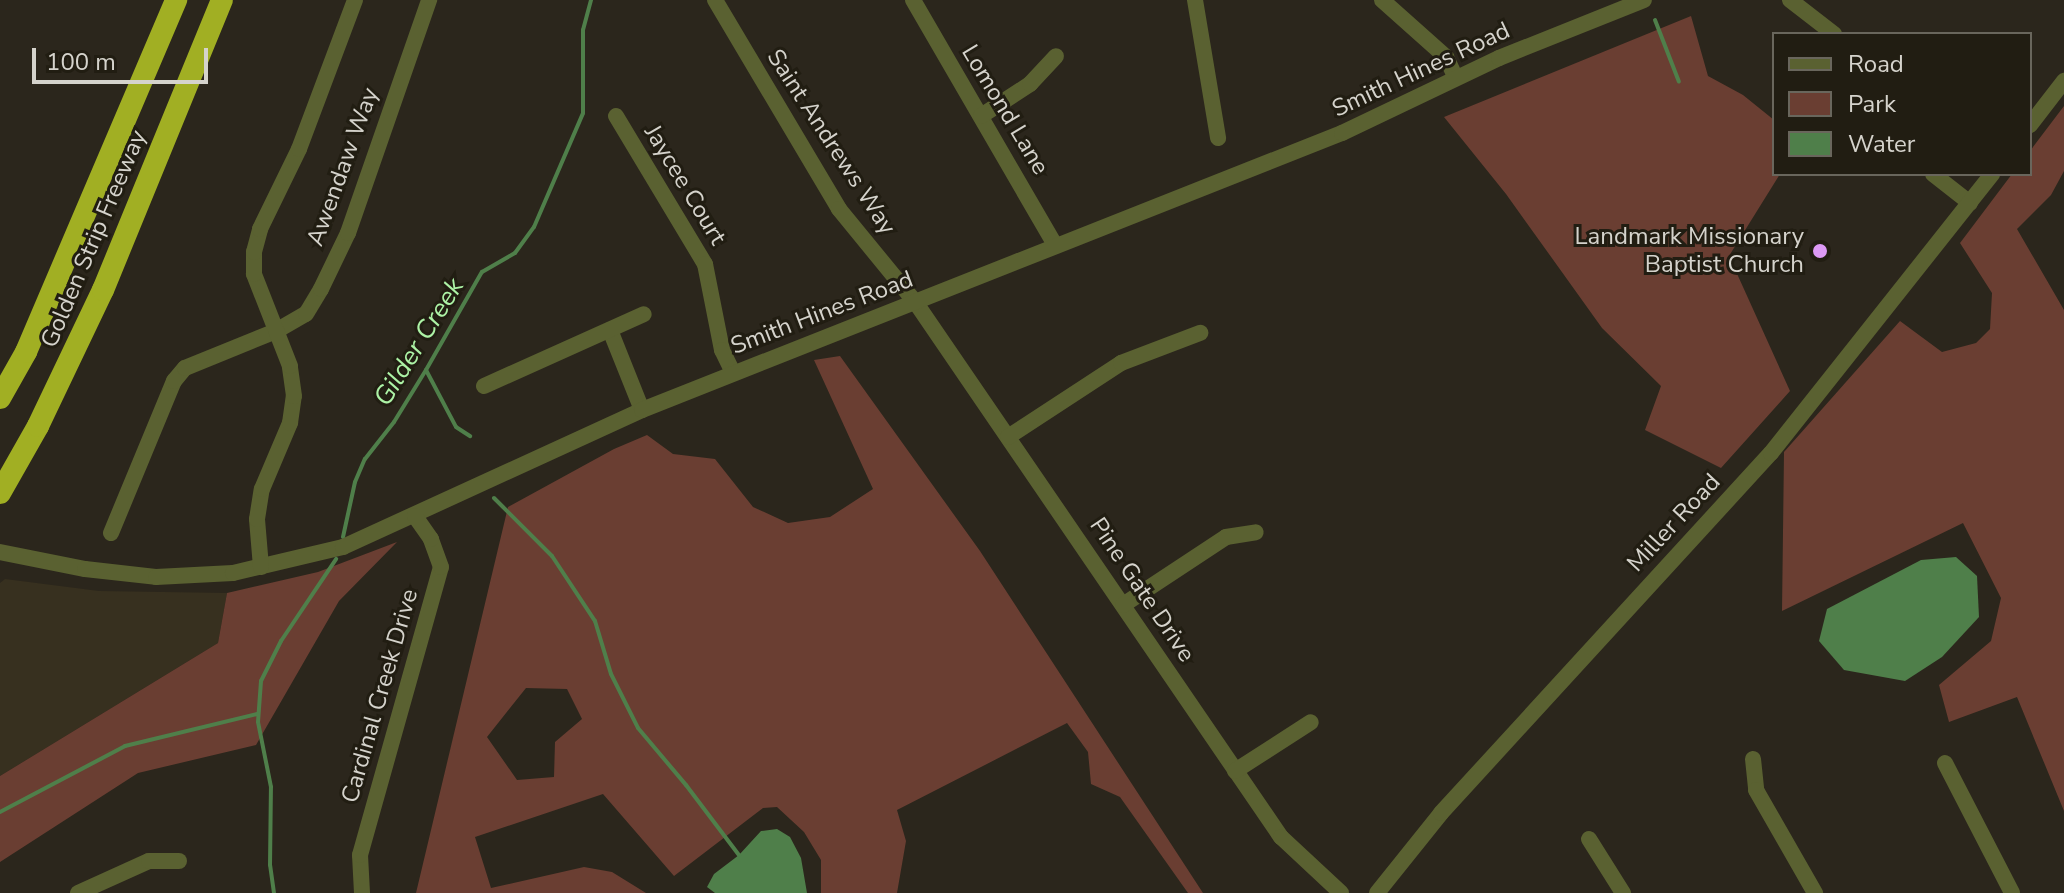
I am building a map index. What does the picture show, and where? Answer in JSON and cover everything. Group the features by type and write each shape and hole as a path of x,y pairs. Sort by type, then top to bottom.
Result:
{"highway":[{"name":"Golden Strip Freeway","path":"0,398 26,352 176,0"},
{"name":"Golden Strip Freeway","path":"0,493 38,426 103,290 222,0"}],"street":[{"path":"261,567 257,519 262,489 290,423 294,396 290,366 254,274 260,229 299,149 355,0"},
{"name":"Awendaw Way","path":"111,533 174,381 185,368 276,331 306,314 348,233 429,0"},
{"name":"Saint Andrews Way","path":"715,0 839,209 916,303"},
{"name":"Lomond Lane","path":"913,0 1055,245"},
{"path":"1195,0 1218,138"},
{"path":"1382,0 1446,57 1456,78"},
{"name":"Smith Hines Road","path":"0,552 97,571 156,577 233,573 343,547 642,410 1342,133 1456,78 1644,0"},
{"path":"1790,0 1831,32"},
{"path":"981,116 1030,84 1056,56"},
{"path":"2032,122 2064,81"},
{"name":"Jaycee Court","path":"616,116 705,264 722,350 733,373"},
{"path":"1936,176 1970,203"},
{"name":"Miller Road","path":"1377,893 1441,813 1771,453 1990,176"},
{"name":"Pine Gate Drive","path":"916,303 1288,845 1341,893"},
{"path":"484,386 644,314"},
{"path":"610,330 642,410"},
{"path":"1008,437 1121,363 1200,333"},
{"name":"Cardinal Creek Drive","path":"362,893 360,855 441,567 431,539 415,516"},
{"path":"1123,605 1226,537 1256,532"},
{"path":"1235,771 1311,722"},
{"path":"1753,759 1756,790 1815,893"},
{"path":"1945,763 2012,893"},
{"path":"1589,839 1623,893"},
{"path":"88,891 149,861 179,861"}],"shaded area":[{"path":"5,579 99,591 227,593 218,643 0,776 0,583"}],"green space":[{"path":"1691,16 1708,76 1743,95 1772,118 1772,176 1779,176 1729,256 1790,391 1721,468 1645,430 1661,386 1602,328 1506,194 1444,117"},
{"path":"2064,106 2064,171 2051,195 2017,229 2064,310 2064,811 2017,697 1949,722 1939,685 1991,641 2001,598 1963,523 1782,611 1784,452 1900,321 1942,352 1976,343 1990,329 1992,293 1960,243 2010,176 2032,176 2032,148"},
{"path":"840,356 980,551 1203,893 1188,893 1120,797 1091,784 1088,752 1067,723 897,810 906,841 897,893 821,893 821,860 804,832 777,807 763,808 674,876 603,794 475,837 491,888 584,867 612,872 646,893 416,893 508,507 614,449 647,435 673,454 715,459 753,507 788,523 830,517 873,489 814,360","holes":["526,688 567,689 582,719 555,742 554,777 517,780 487,737"]},
{"path":"397,542 339,601 256,745 138,773 0,862 0,776 218,643 227,593 318,572"}],"water":[{"path":"1956,557 1977,576 1979,617 1942,657 1905,681 1844,670 1819,641 1827,609 1921,560"},
{"path":"777,829 790,837 801,858 807,893 715,893 707,887 714,874 739,855 761,831"}],"waterway":[{"name":"Gilder Creek","path":"343,537 355,482 365,459 394,422 482,272 515,253 534,227 583,113 583,30 591,0"},
{"path":"1655,20 1679,82"},
{"path":"426,370 456,427 470,436"},
{"path":"494,498 552,556 595,621 611,674 638,728 739,855"},
{"name":"Gilder Creek","path":"274,893 270,865 271,787 258,722 261,681 281,641 336,559"},
{"name":"Gilder Creek","path":"0,812 125,746 257,714"}],"place":[{"name":"Landmark Missionary Baptist Church","path":"1820,251"}]}
